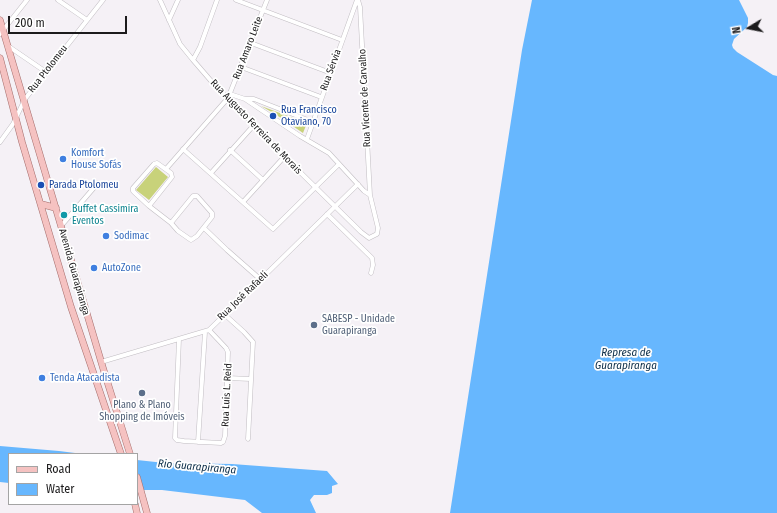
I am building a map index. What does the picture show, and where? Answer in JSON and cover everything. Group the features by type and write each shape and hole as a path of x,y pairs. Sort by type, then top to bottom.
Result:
{"main road":[{"name":"Avenida Guarapiranga","path":"0,20 2,32 8,46 101,362 130,453"},
{"name":"Avenida Guarapiranga","path":"0,58 16,119 85,350 121,453"},
{"path":"41,204 56,208"},
{"path":"85,350 94,363 101,362"},
{"path":"138,481 147,513"}],"street":[{"path":"2,32 28,0"},
{"path":"58,0 87,20"},
{"name":"Rua Ptolomeu","path":"0,142 16,119 23,101 103,0"},
{"name":"Rua Augusto Ferreira de Morais","path":"160,0 180,44 193,60 229,96 254,125 366,236 371,238"},
{"path":"169,20 178,0"},
{"path":"193,60 200,47 217,0"},
{"path":"236,0 342,40"},
{"name":"Rua Amaro Leite","path":"166,169 184,150 229,96 267,0"},
{"name":"Rua Sérvia","path":"307,139 321,97 358,0"},
{"name":"Rua Vicente de Carvalho","path":"358,0 360,7 370,195 378,231 375,236 371,238"},
{"path":"250,43 331,73"},
{"path":"8,46 46,72"},
{"path":"241,67 321,97"},
{"path":"229,96 254,100 312,122"},
{"path":"245,99 250,104 269,114 325,150 370,195"},
{"path":"211,173 254,125"},
{"path":"184,150 272,228 276,228 339,164"},
{"path":"230,150 263,180"},
{"path":"243,202 285,156"},
{"path":"149,206 172,179 172,175 159,164 154,164 134,187 133,191 149,206 191,240 204,228 212,217 212,213 197,196 192,196 171,223"},
{"path":"61,226 98,183"},
{"name":"Rua José Rafaeli","path":"207,331 358,184"},
{"path":"327,214 372,258 373,265 371,273"},
{"path":"204,228 260,279"},
{"path":"224,314 253,342 248,439"},
{"path":"101,362 179,339 207,331 198,442 177,440 175,438 179,339"},
{"name":"Rua Luis L. Reid","path":"198,442 221,443 225,439 228,351 207,331"},
{"path":"227,378 251,379"}],"green space":[{"path":"261,106 307,123 303,133 275,114"},
{"path":"156,167 168,177 149,200 136,190"}],"water":[{"name":"Represa de Guarapiranga","path":"532,0 739,0 748,18 748,23 747,27 734,39 732,45 733,48 773,75 777,76 777,513 450,513 522,50"},
{"path":"0,446 75,453 8,453 8,483 0,482"},
{"name":"Rio Guarapiranga","path":"138,460 165,463 232,464 327,471 338,484 332,486 332,493 327,495 314,495 310,500 316,513 262,513 245,500 162,490 138,490"}],"place":[{"name":"Rua Francisco Otaviano, 70","path":"273,116"},
{"name":"Komfort House Sofás","path":"63,159"},
{"name":"Parada Ptolomeu","path":"41,185"},
{"name":"Buffet Cassimira Eventos","path":"64,215"},
{"name":"Sodimac","path":"106,236"},
{"name":"AutoZone","path":"94,268"},
{"name":"SABESP - Unidade Guarapiranga","path":"314,325"},
{"name":"Tenda Atacadista","path":"42,378"},
{"name":"Plano & Plano Shopping de Imóveis","path":"142,393"}]}
